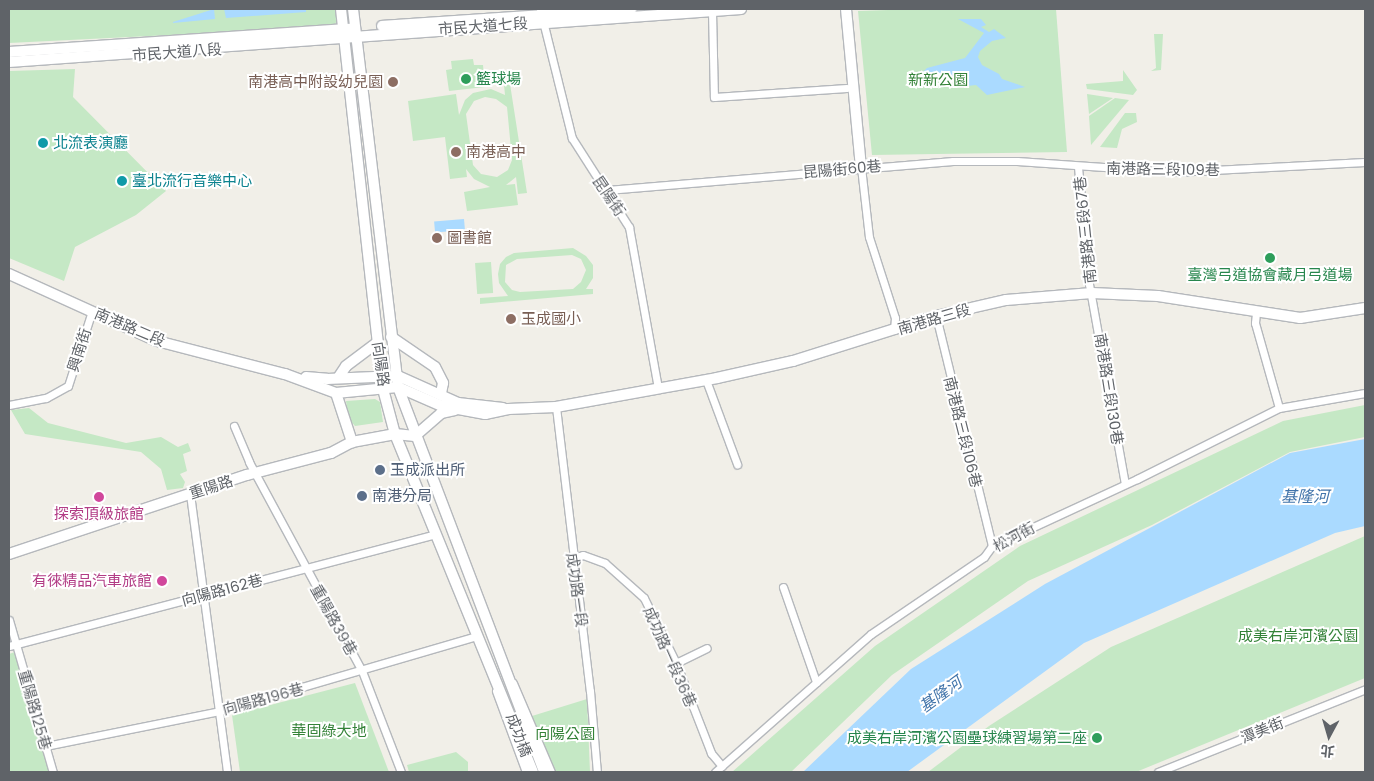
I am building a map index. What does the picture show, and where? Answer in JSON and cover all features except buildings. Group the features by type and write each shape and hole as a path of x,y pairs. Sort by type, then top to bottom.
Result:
{"main road":[{"name":"向陽路","path":"341,9 383,389 395,434 495,683 509,697"},
{"name":"向陽路","path":"353,9 398,387 415,436 510,678 509,697"},
{"name":"市民大道七段","path":"344,33 541,15 631,9"},
{"name":"市民大道七段","path":"541,15 741,9"},
{"path":"846,9 860,167"},
{"name":"市民大道八段","path":"9,52 344,33"},
{"name":"市民大道八段","path":"9,62 344,33"},
{"name":"南港路二段","path":"9,274 157,341 285,374 336,393 398,387 458,410 485,414 508,409"},
{"name":"南港路三段","path":"508,409 556,407 706,380 793,361 936,316 1006,300 1092,293 1158,296 1256,313 1300,318 1365,308"},
{"path":"391,337 435,367 443,384 441,392"},
{"path":"338,378 346,366 378,342"},
{"name":"南港路二段","path":"285,374 338,378 382,375 398,376 441,392 458,402 508,409"},
{"path":"336,393 352,442"},
{"path":"415,436 441,413 458,410"},
{"name":"重陽路","path":"9,554 255,473 331,453 352,442 395,434 415,436"},
{"name":"成功橋","path":"509,697 533,772"},
{"name":"成功橋","path":"509,697 544,772"}],"street":[{"path":"712,11 714,97 847,88"},
{"name":"昆陽街","path":"541,15 572,138 606,190 631,235 658,388"},
{"name":"昆陽街60巷","path":"606,190 860,167 953,161 1017,161 1078,167"},
{"name":"南港路三段109巷","path":"1078,167 1175,172 1248,170 1365,162"},
{"path":"860,167 869,236 894,318 894,330"},
{"name":"南港路三段67巷","path":"1078,167 1092,293"},
{"name":"南港路三段130巷","path":"1092,293 1125,484"},
{"name":"興南街","path":"9,405 46,398 68,386 92,312"},
{"path":"1256,313 1255,323 1279,408"},
{"name":"南港路三段106巷","path":"936,316 992,546"},
{"path":"706,380 737,464"},
{"name":"松河街","path":"715,772 871,634 984,556 992,546 1125,484 1279,408 1365,393"},
{"name":"成功路一段","path":"556,407 572,558 590,691 597,772"},
{"name":"重陽路39巷","path":"234,426 255,473 362,671 401,772"},
{"path":"190,494 227,772"},
{"name":"向陽路162巷","path":"12,645 436,534"},
{"name":"成功路一段36巷","path":"572,558 583,555 605,563 644,598 676,663 712,753 722,766"},
{"path":"783,587 816,682"},
{"name":"重陽路125巷","path":"9,620 12,645 53,772"},
{"name":"向陽路196巷","path":"46,746 220,711 362,671 476,636"},
{"path":"676,663 707,648"},
{"path":"510,678 519,690 551,772"},
{"path":"495,683 498,700 526,772"},
{"name":"潭美街","path":"1158,772 1365,689"}],"green space":[{"path":"9,9 336,9 337,20 334,27 9,43"},
{"name":"新新公園","path":"1056,9 1067,152 872,155 858,11"},
{"path":"1154,34 1163,34 1161,70 1151,71 1156,68"},
{"name":"籃球場","path":"473,59 474,65 483,65 485,87 449,91 446,70 452,69 451,61"},
{"path":"75,69 73,97 166,191 136,215 75,247 64,281 9,258 9,71"},
{"path":"1123,70 1137,90 1133,95 1087,89 1086,84 1123,81"},
{"path":"510,84 527,193 518,194 516,177 506,185 515,184 518,205 467,211 464,192 490,187 474,179 466,169 467,177 450,179 445,137 413,141 408,101 456,94 459,115 465,100 473,93 491,89 505,95 504,85","holes":["485,97 496,99 507,107 512,160 508,170 497,177 481,174 473,165 466,114 474,101"]},
{"path":"1087,94 1113,98 1089,114"},
{"path":"1115,98 1129,100 1091,145 1089,116"},
{"path":"1125,113 1136,113 1137,122 1122,129 1117,148 1100,147"},
{"path":"573,248 586,256 593,265 593,278 586,289 593,289 593,294 480,304 480,298 508,296 499,283 498,274 500,264 506,257 514,253","holes":["572,255 581,259 586,270 581,282 573,289 520,292 512,290 505,282 506,265 517,259"]},
{"path":"491,262 493,293 477,294 475,263"},
{"path":"375,399 380,402 383,422 355,426 348,418 346,401"},
{"path":"1365,405 1365,437 1290,452 1152,525 1028,581 892,675 791,772 732,772 875,646 1020,546 1283,421"},
{"path":"29,408 48,423 126,443 161,437 178,447 188,443 191,451 183,454 187,471 180,474 185,482 183,488 167,490 161,469 141,452 25,434 11,410"},
{"name":"成美右岸河濱公園","path":"1365,536 1365,678 1136,772 928,772 989,726 1111,647"},
{"path":"15,652 49,772 9,772 9,654"},
{"name":"華固綠大地","path":"355,683 389,772 240,772 232,715"},
{"name":"向陽公園","path":"587,699 590,772 553,772 532,716"},
{"path":"456,752 468,762 468,772 409,772 407,765"}],"water":[{"path":"214,9 215,19 173,23 173,22"},
{"path":"224,9 306,9 306,12 226,18"},
{"path":"958,19 981,19 986,25 981,27 989,32 994,29 1006,38 992,41 980,51 978,57 982,65 999,74 1002,79 1025,87 987,95 976,85 967,86 961,81 921,79 919,76 927,68 965,58 984,33"},
{"path":"464,219 465,230 435,233 434,222"},
{"name":"基隆河","path":"1365,439 1365,526 1335,533 1084,643 907,772 803,772 911,669 1045,584 1290,453"}],"place":[{"name":"籃球場","path":"466,79"},
{"name":"南港高中附設幼兒園","path":"393,82"},
{"name":"北流表演廳","path":"43,143"},
{"name":"南港高中","path":"456,152"},
{"name":"臺北流行音樂中心","path":"122,181"},
{"name":"圖書館","path":"437,238"},
{"name":"臺灣弓道協會藏月弓道場","path":"1270,258"},
{"name":"玉成國小","path":"511,319"},
{"name":"玉成派出所","path":"380,470"},
{"name":"南港分局","path":"362,496"},
{"name":"探索頂級旅館","path":"99,497"},
{"name":"有徠精品汽車旅館","path":"162,581"},
{"name":"成美右岸河濱公園壘球練習場第二座","path":"1097,738"}]}
